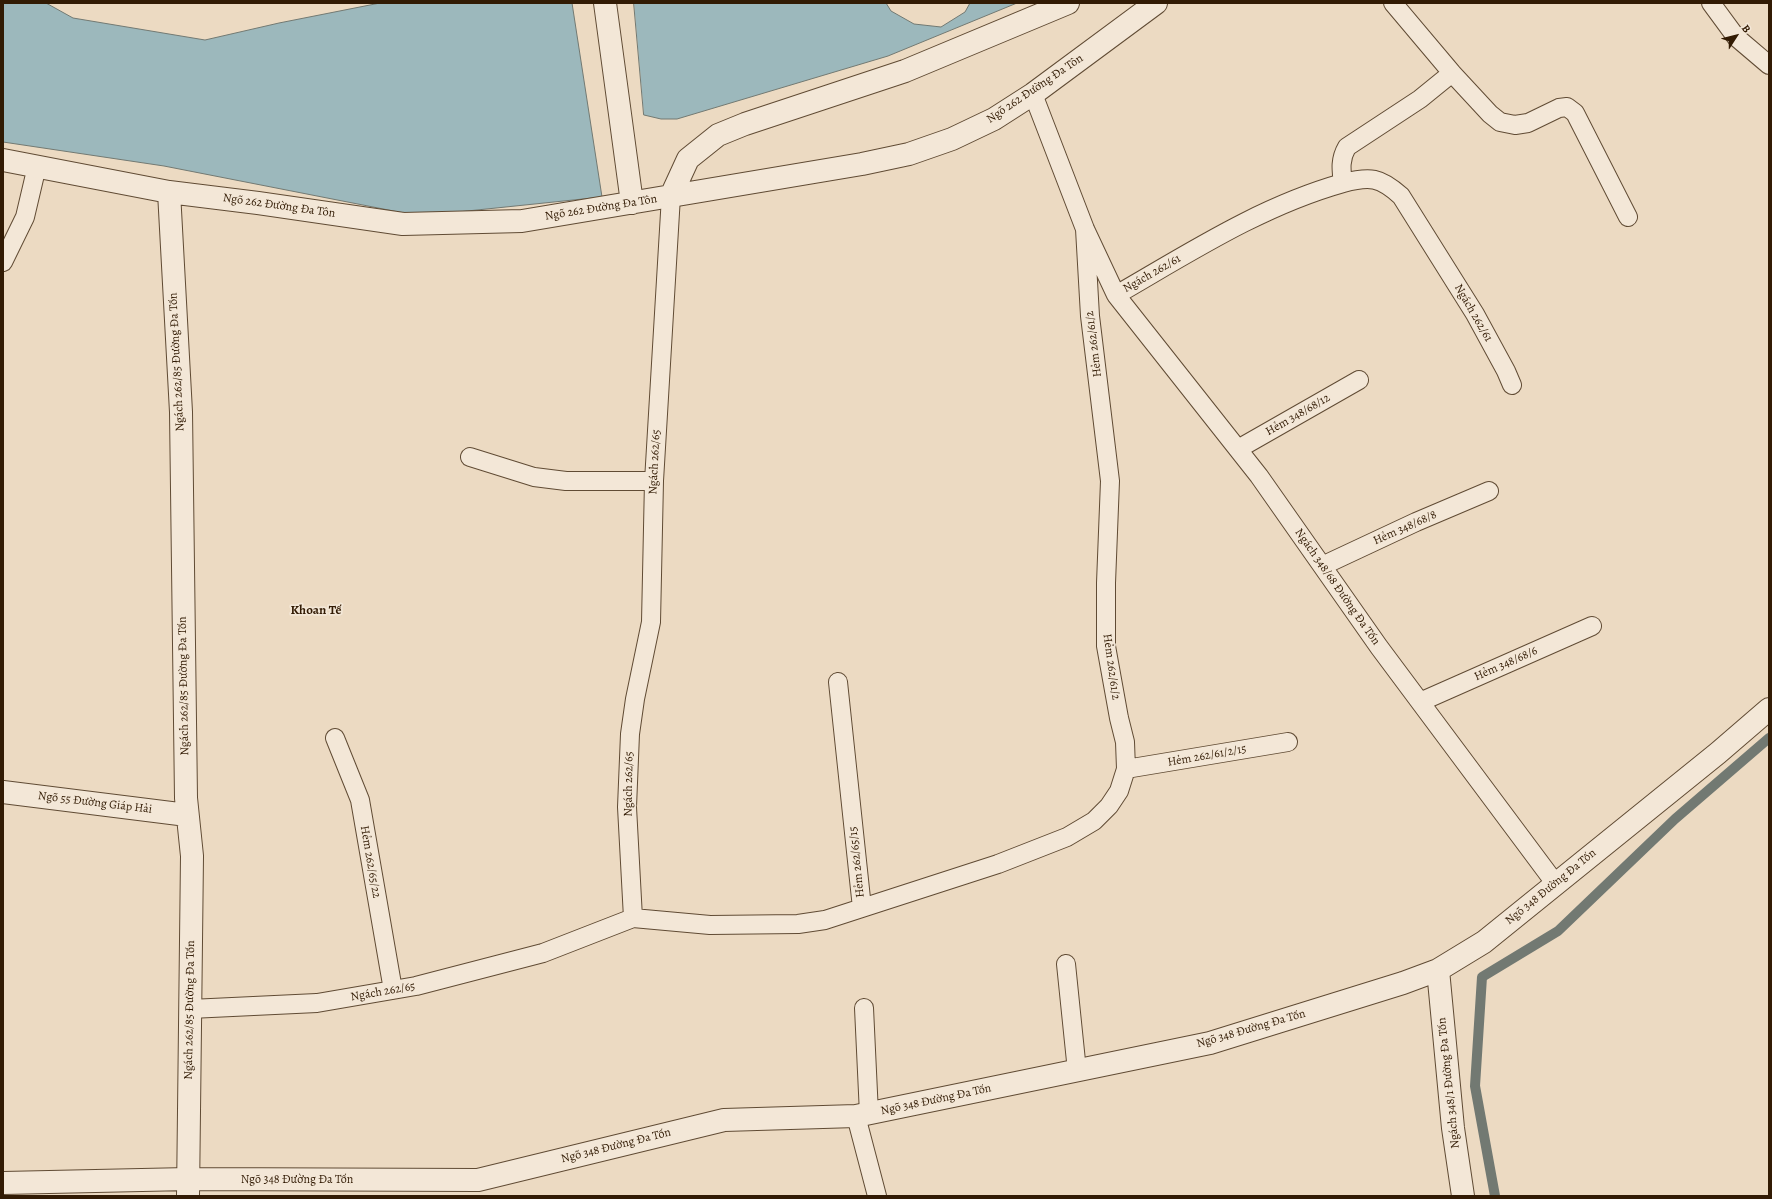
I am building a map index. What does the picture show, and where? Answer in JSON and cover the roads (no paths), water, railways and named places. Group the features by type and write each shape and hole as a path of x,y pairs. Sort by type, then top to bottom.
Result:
{"street":[{"path":"605,3 632,203"},
{"path":"671,196 688,159 718,135 745,124 905,71 1068,3"},
{"name":"Ngõ 262 Đường Đa Tôn","path":"3,160 169,192 258,202 403,224 522,221 862,164 909,154 952,139 994,119 1033,94 1156,3"},
{"name":"Ngách 262/85 Đường Đa Tốn","path":"169,192 181,412 186,798 192,856 188,1188"},
{"name":"Ngõ 348 Đường Đa Tốn","path":"3,1183 188,1188 478,1180 724,1120 863,1115 1210,1043 1403,983 1438,970 1484,942 1555,883 1718,753 1769,709"},
{"name":"Ngõ 55 Đường Giáp Hải","path":"3,792 188,815"},
{"name":"Ngách 348/1 Đường Đa Tốn","path":"1438,970 1454,1128 1463,1196"}],"lane":[{"path":"1393,3 1452,73 1490,114 1500,122 1515,125 1528,123 1560,108 1567,107 1575,113 1628,217"},
{"path":"1711,3 1736,38 1769,66"},
{"path":"1342,183 1340,165 1347,147 1420,99 1452,73"},
{"name":"Ngách 262/61","path":"1033,94 1085,229 1116,295 1234,227 1292,202 1342,183 1375,178 1389,185 1401,196 1475,314 1512,385"},
{"path":"3,262 25,217 37,166"},
{"name":"Ngách 262/65","path":"190,1010 318,1003 416,986 543,953 633,918 627,807 630,734 635,699 651,622 654,481 671,196"},
{"name":"Hẻm 262/61/2","path":"862,908 998,864 1067,837 1094,821 1109,806 1119,791 1126,769 1125,742 1119,718 1106,646 1106,583 1110,481 1090,316 1085,229"},
{"name":"Ngách 348/68 Đường Đa Tốn","path":"1116,295 1259,476 1420,702 1555,883"},
{"name":"Hẻm 348/68/12","path":"1238,449 1359,380"},
{"path":"470,458 534,477 566,481 654,481"},
{"name":"Hẻm 348/68/8","path":"1322,566 1416,522 1489,491"},
{"name":"Hẻm 348/68/6","path":"1420,702 1592,626"},
{"name":"Hẻm 262/65/15","path":"633,918 710,925 798,924 825,920 862,908 838,682"},
{"name":"Hẻm 262/65/22","path":"335,738 360,800 393,990"},
{"name":"Hẻm 262/61/2/15","path":"1126,769 1288,742"},
{"path":"1066,964 1077,1071"},
{"path":"864,1008 863,1115 877,1196"}],"water":[{"path":"3,3 46,3 73,18 205,40 279,23 380,3 572,3 602,197 419,216 164,166 3,142"},
{"path":"634,3 886,3 891,11 914,24 941,27 965,12 970,3 1017,3 888,56 677,119 661,119 644,115"}],"waterway":[{"path":"1495,1196 1475,1086 1482,977 1558,931 1675,819 1769,738"}],"district":[{"name":"Khoan Tế","path":"316,611"}]}
